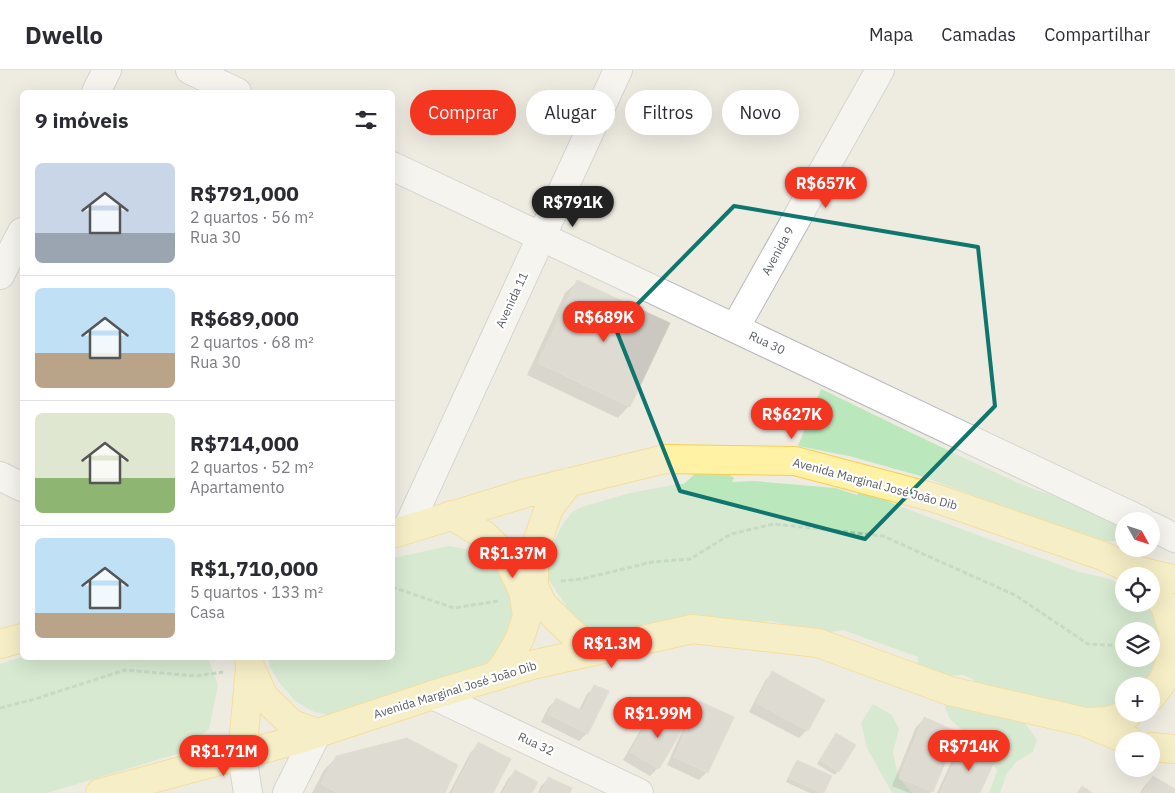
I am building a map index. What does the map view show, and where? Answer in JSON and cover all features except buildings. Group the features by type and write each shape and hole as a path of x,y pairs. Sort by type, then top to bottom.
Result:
{"main road":[{"name":"Avenida Marginal José João Dib","path":"400,531 526,493 666,459 795,461 936,498 1103,556 1123,567"},
{"path":"494,677 506,663 520,638 527,616 534,551 548,508 569,482"},
{"path":"451,515 484,535 507,557 542,605 574,635 598,650"},
{"name":"Avenida Marginal José João Dib","path":"1160,578 1175,578"},
{"path":"1160,600 1165,606 1173,631 1172,656 1164,679 1160,685"},
{"name":"Avenida Marginal José João Dib","path":"100,793 317,733 532,665 692,630 818,643 950,691 1085,722 1115,735"},
{"path":"0,644 20,639"},
{"path":"248,661 264,697 292,724 317,733"},
{"path":"242,755 248,661"},
{"path":"1085,722 1108,721 1115,719"},
{"path":"1160,748 1175,749"}],"street":[{"path":"97,90 107,70"},
{"path":"190,70 233,90"},
{"name":"Avenida 11","path":"400,531 541,237 618,70"},
{"name":"Avenida 9","path":"735,328 880,70"},
{"name":"Rua 30","path":"395,167 1123,512"},
{"path":"0,275 20,236"},
{"path":"0,476 20,486"},
{"path":"1160,530 1175,538"},
{"name":"Rua 32","path":"433,695 640,793"},
{"path":"288,793 317,733"},
{"path":"242,755 248,793"}],"path":[{"path":"395,588 454,608 498,601 554,581 582,579 652,562 690,559 731,534 774,524 883,536 1015,595 1088,644 1115,646"},
{"path":"0,708 35,700 125,670 196,676 248,661"}],"highlighted area":[{"path":"734,206 978,247 995,406 865,539 680,491 615,327"}],"green space":[{"path":"821,389 1021,484 1090,509 1115,523 1115,541 1104,541 924,477 849,456 798,446"},
{"path":"701,468 720,468 734,478 732,482 754,481 835,488 857,495 859,492 868,492 896,505 1079,572 1110,579 1115,582 1115,612 1153,612 1159,622 1115,622 1115,667 1156,667 1153,677 1115,677 1115,710 1094,713 1053,704 1005,689 998,692 987,692 971,678 963,675 926,677 917,670 918,657 843,630 823,633 771,621 708,627 626,631 607,631 583,624 569,610 548,579 548,563 554,541 563,524 573,511 585,506 630,493 684,484"},
{"path":"449,546 465,549 487,560 506,581 511,595 512,632 488,667 331,715 314,712 295,701 279,682 270,667 269,660 395,660 395,558"},
{"path":"1160,625 1164,632 1160,649"},
{"path":"20,658 20,660 209,660 218,685 209,729 180,753 47,793 0,793 0,664"},
{"path":"947,702 1006,713 1024,722 1037,740 1033,752 1017,761 1007,773 1000,793 989,793 997,771 988,753 951,720 945,707"},
{"path":"873,704 892,715 899,729 893,753 899,778 912,793 892,793 867,748 861,723"}]}
